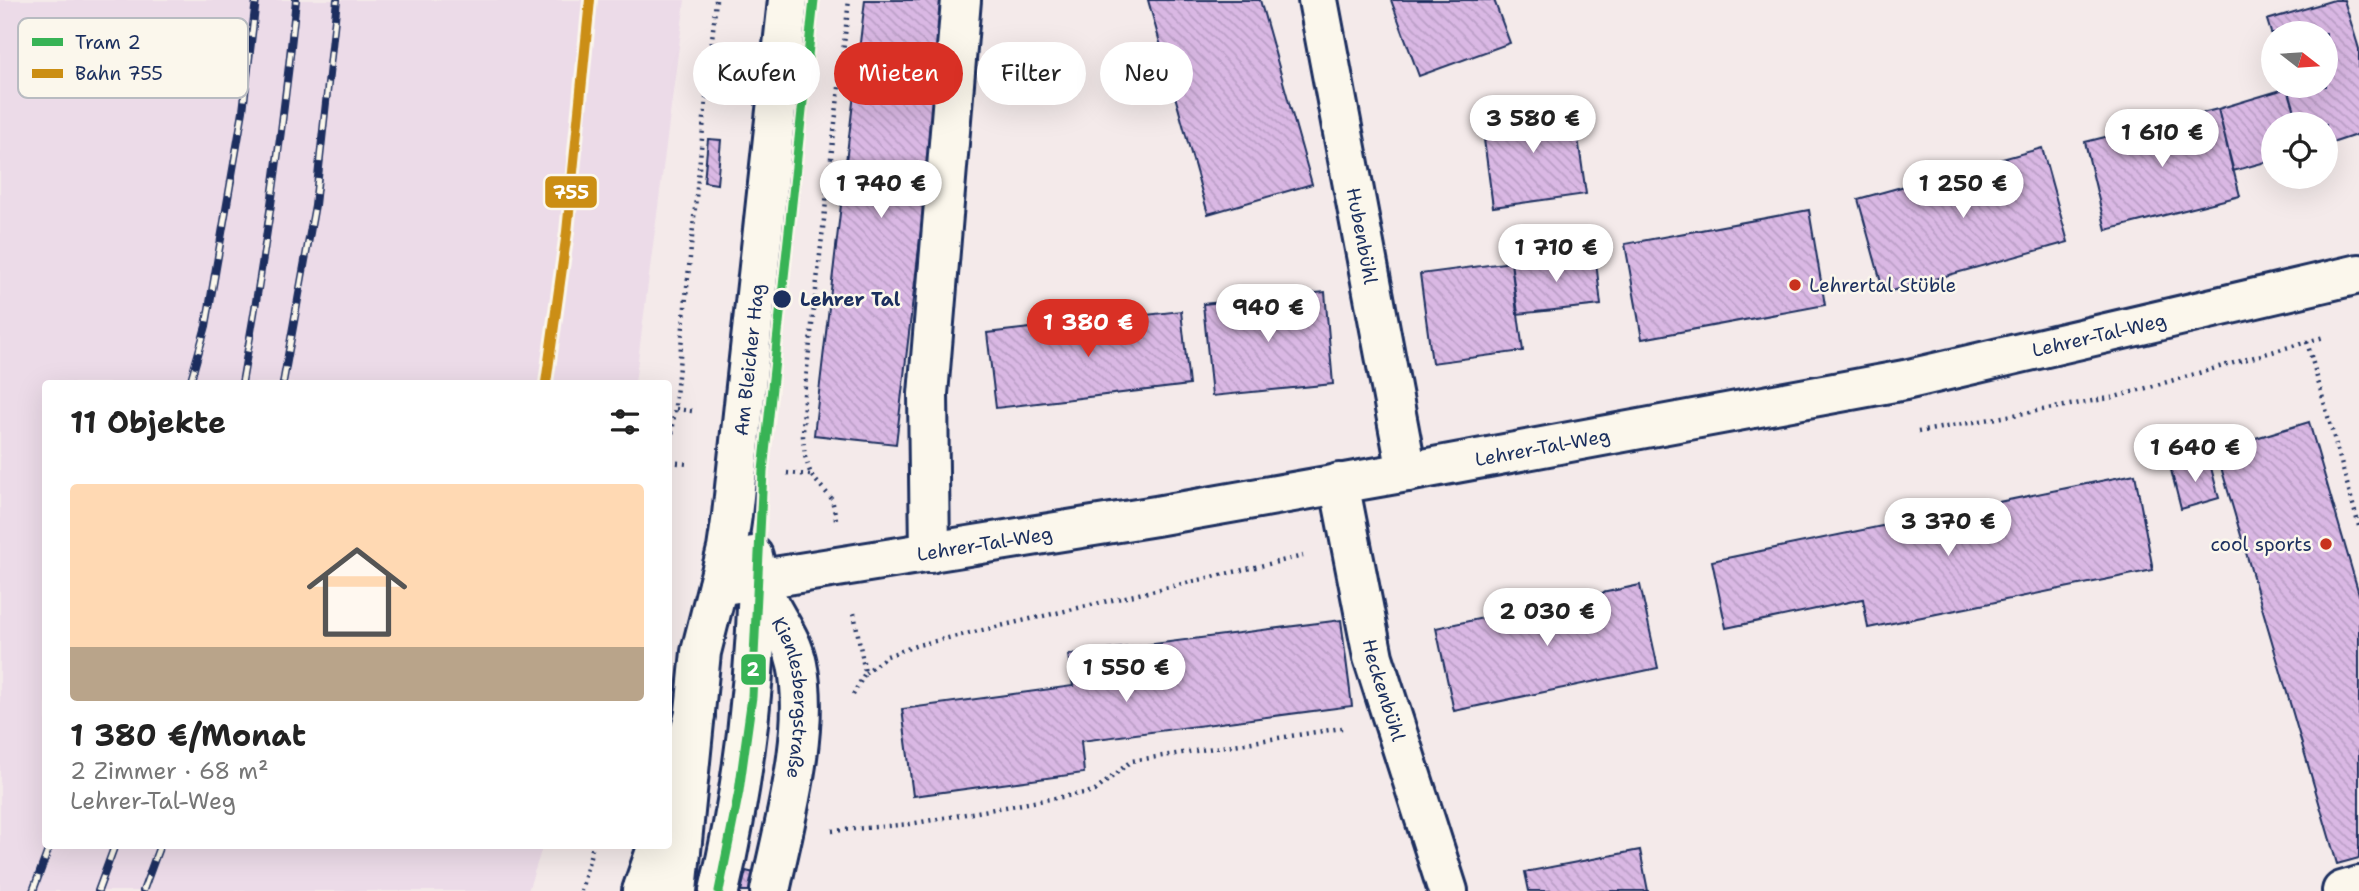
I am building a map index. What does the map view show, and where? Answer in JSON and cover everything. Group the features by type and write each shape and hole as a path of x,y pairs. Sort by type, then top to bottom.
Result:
{"main road":[{"name":"Am Bleicher Hag","path":"695,715 701,652 727,549 788,0"},
{"path":"930,553 928,394 961,0"},
{"name":"Hubenbühl","path":"1318,0 1407,472"},
{"name":"Lehrer-Tal-Weg","path":"718,586 1339,484 1905,380 2359,274"},
{"name":"Kienlesbergstraße","path":"737,469 758,579 789,639 797,662 800,684 796,757 770,891"},
{"name":"Heckenbühl","path":"1339,484 1373,657 1448,891"},
{"path":"719,891 739,791 751,706 758,579"},
{"path":"672,794 695,715"},
{"path":"677,891 695,715"},
{"path":"642,891 657,849"},
{"path":"2342,891 2359,886"}],"path":[{"path":"672,442 716,0"},
{"path":"811,475 803,437 804,395 849,0"},
{"path":"1914,433 2115,397 2333,334"},
{"path":"2307,342 2359,526"},
{"path":"676,409 692,411"},
{"path":"865,673 887,656 918,645 1244,568 1351,546"},
{"path":"824,832 910,824 1095,792 1131,761 1392,720"},
{"path":"581,891 592,849"}],"shaded area":[{"path":"0,0 685,0 635,380 42,380 42,849 542,849 528,891 0,891"}],"building":[{"path":"865,0 948,0 943,42 860,42"},
{"path":"1148,0 1260,0 1312,184 1208,214 1177,105 1193,105 1193,42 1160,42"},
{"path":"1391,0 1494,0 1510,43 1419,76"},
{"path":"2334,0 2344,0 2359,49 2359,134 2338,141 2338,112 2295,112 2291,98 2338,98 2338,21 2267,20"},
{"path":"2261,96 2291,98 2295,112 2261,112 2261,163 2233,171 2218,109"},
{"path":"1573,103 1586,194 1493,207 1481,117"},
{"path":"853,105 936,105 896,444 814,435"},
{"path":"2218,109 2240,196 2106,230 2085,142"},
{"path":"708,139 721,140 717,184 704,182"},
{"path":"2042,148 2068,242 1884,293 1858,199"},
{"path":"1809,210 1825,305 1642,339 1625,244"},
{"path":"1595,253 1601,305 1517,314 1511,262"},
{"path":"1511,262 1523,351 1432,363 1420,274"},
{"path":"1325,292 1333,384 1212,396 1203,304"},
{"path":"1181,311 1189,385 996,408 987,333"},
{"path":"2309,422 2359,594 2359,858 2337,864 2216,450"},
{"path":"2209,460 2219,498 2181,509 2171,470"},
{"path":"2135,474 2153,570 1868,628 1863,599 1726,628 1712,561"},
{"path":"1640,585 1658,668 1454,711 1436,628"},
{"path":"1341,620 1352,706 1081,741 1084,773 913,796 902,709 1073,686 1068,655"},
{"path":"1640,850 1648,891 1529,891 1525,872"},
{"path":"746,871 758,874 753,891 741,891"}],"railway":[{"path":"248,68 256,0"},
{"path":"243,380 273,192 296,0"},
{"path":"284,380 315,205 337,0"},
{"path":"191,380 206,326 245,98"},
{"path":"33,891 49,849"},
{"path":"98,891 114,849"},
{"path":"143,891 159,849"}],"tram line":[{"name":"2","path":"719,891 739,791 752,697 763,471 814,0"}],"rail line":[{"name":"755","path":"546,380 567,232 590,0"}],"place":[{"name":"Lehrertal Stüble","path":"1795,285"},
{"name":"Lehrer Tal","path":"782,299"},
{"name":"cool sports","path":"2326,544"}]}
